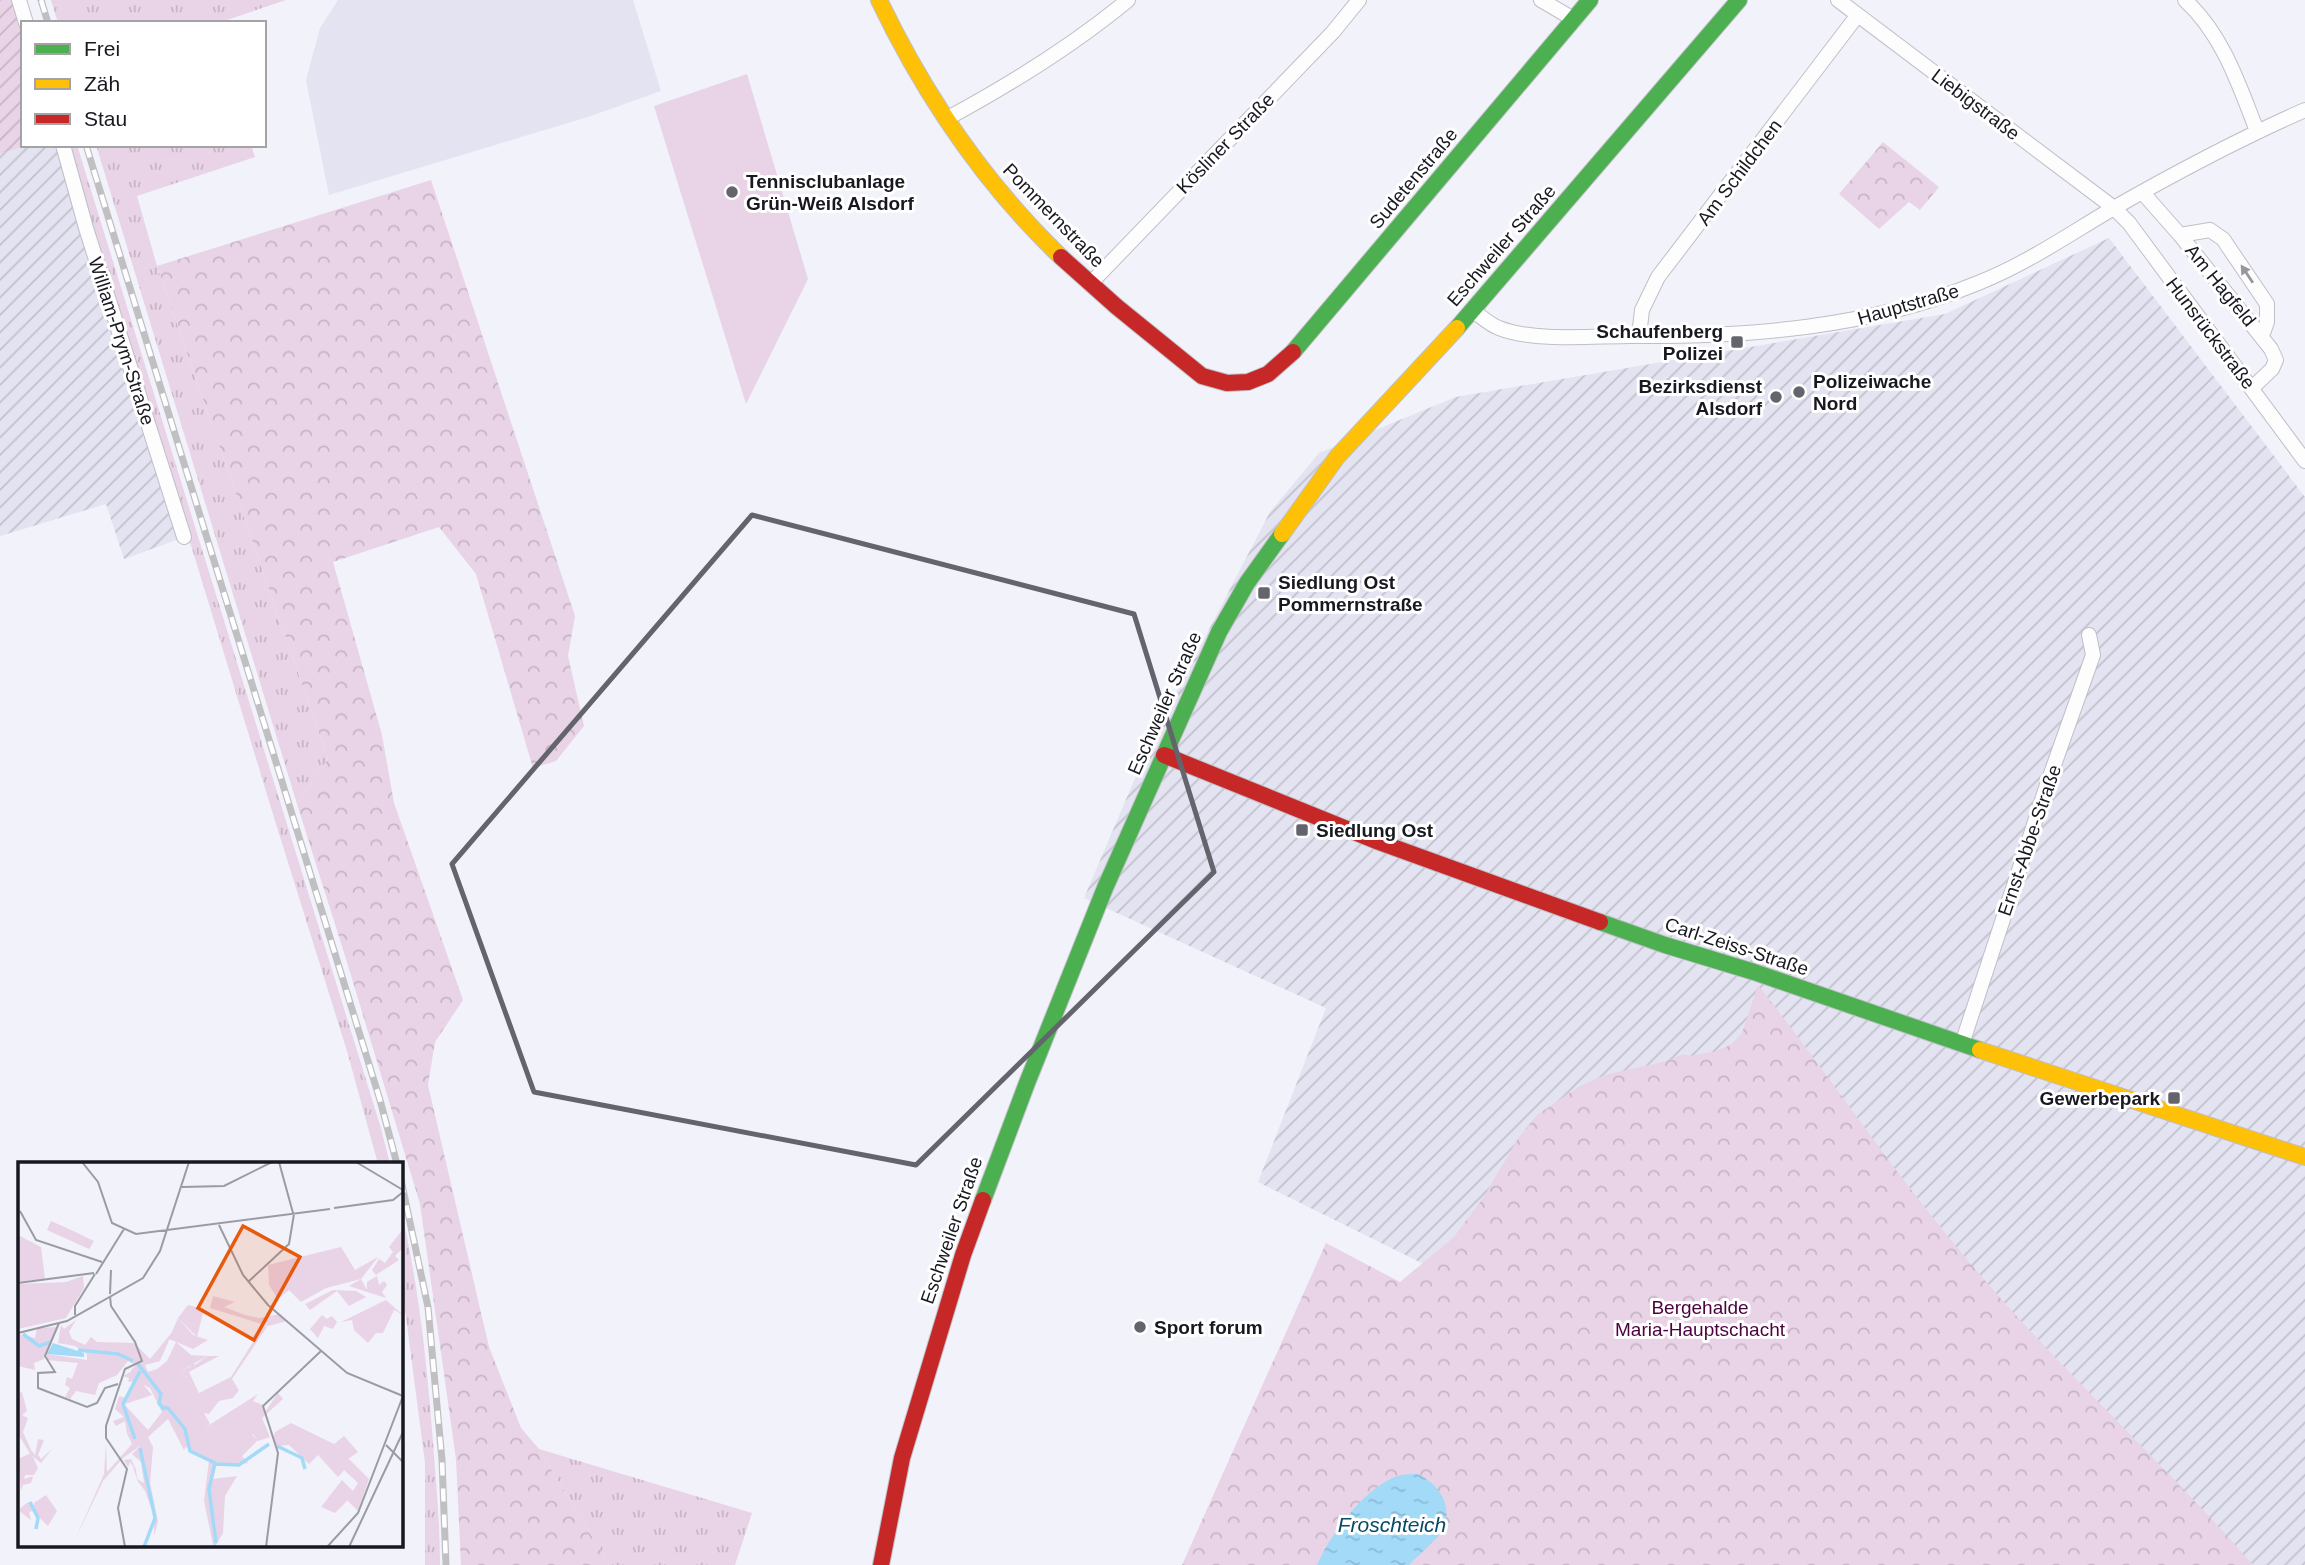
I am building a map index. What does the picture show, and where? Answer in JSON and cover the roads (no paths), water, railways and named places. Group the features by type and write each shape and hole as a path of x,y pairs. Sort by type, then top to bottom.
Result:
{"street":[{"path":"19,0 25,21"},
{"name":"Pommernstraße","path":"879,0 918,74 946,118 984,171 1035,231 1090,284 1202,376 1222,383 1243,385 1262,378"},
{"path":"946,118 1008,86 1054,57 1128,0"},
{"name":"Kösliner Straße","path":"1090,284 1333,32 1359,0"},
{"path":"1541,0 1575,20"},
{"name":"Sudetenstraße","path":"1262,378 1274,371 1288,356 1590,0"},
{"name":"Eschweiler Straße","path":"881,1565 902,1458 963,1255 1027,1083 1105,888 1219,632 1247,583 1337,457 1473,311 1739,0"},
{"name":"Liebigstraße","path":"1839,0 2114,208"},
{"path":"2185,0 2210,29 2229,61 2257,131"},
{"name":"Am Schildchen","path":"1639,336 1642,310 1658,277 1857,16"},
{"name":"Hauptstraße","path":"1473,311 1497,327 1514,332 1535,335 1639,336 1744,333 1834,324 1929,302 1977,284 2036,256 2143,192 2257,131 2305,110"},
{"name":"William-Prym-Straße","path":"64,147 86,228 184,537"},
{"name":"Am Hagfeld","path":"2143,192 2262,336 2276,360 2272,369 2252,388"},
{"name":"Hunsrückstraße","path":"2114,208 2130,223 2305,461"},
{"name":"Am Hagfeld","path":"2180,235 2210,230 2223,239 2267,304 2267,322 2262,336"},
{"name":"Ernst-Abbe-Straße","path":"1962,1044 2093,655 2089,635"},
{"name":"Carl-Zeiss-Straße","path":"1164,755 1378,842 1665,945 1754,971 1962,1044 2305,1157"}],"water":[{"name":"Froschteich","path":"1417,1474 1431,1483 1442,1495 1446,1519 1437,1538 1409,1565 1317,1565 1339,1527 1372,1491 1395,1477"}],"railway":[{"path":"41,0 47,21"},
{"path":"87,147 380,1100 396,1162"},
{"path":"402,1185 428,1307 442,1460 446,1565"}],"place":[{"name":"Tennisclubanlage Grün-Weiß Alsdorf","path":"732,192"},
{"name":"Schaufenberg Polizei","path":"1737,342"},
{"name":"Polizeiwache Nord","path":"1799,392"},
{"name":"Bezirksdienst Alsdorf","path":"1776,397"},
{"name":"Siedlung Ost Pommernstraße","path":"1264,593"},
{"name":"Siedlung Ost","path":"1302,830"},
{"name":"Gewerbepark","path":"2174,1098"},
{"name":"Sport forum","path":"1140,1327"}],"park label":[{"name":"Bergehalde Maria-Hauptschacht","path":"1700,1318"}]}
